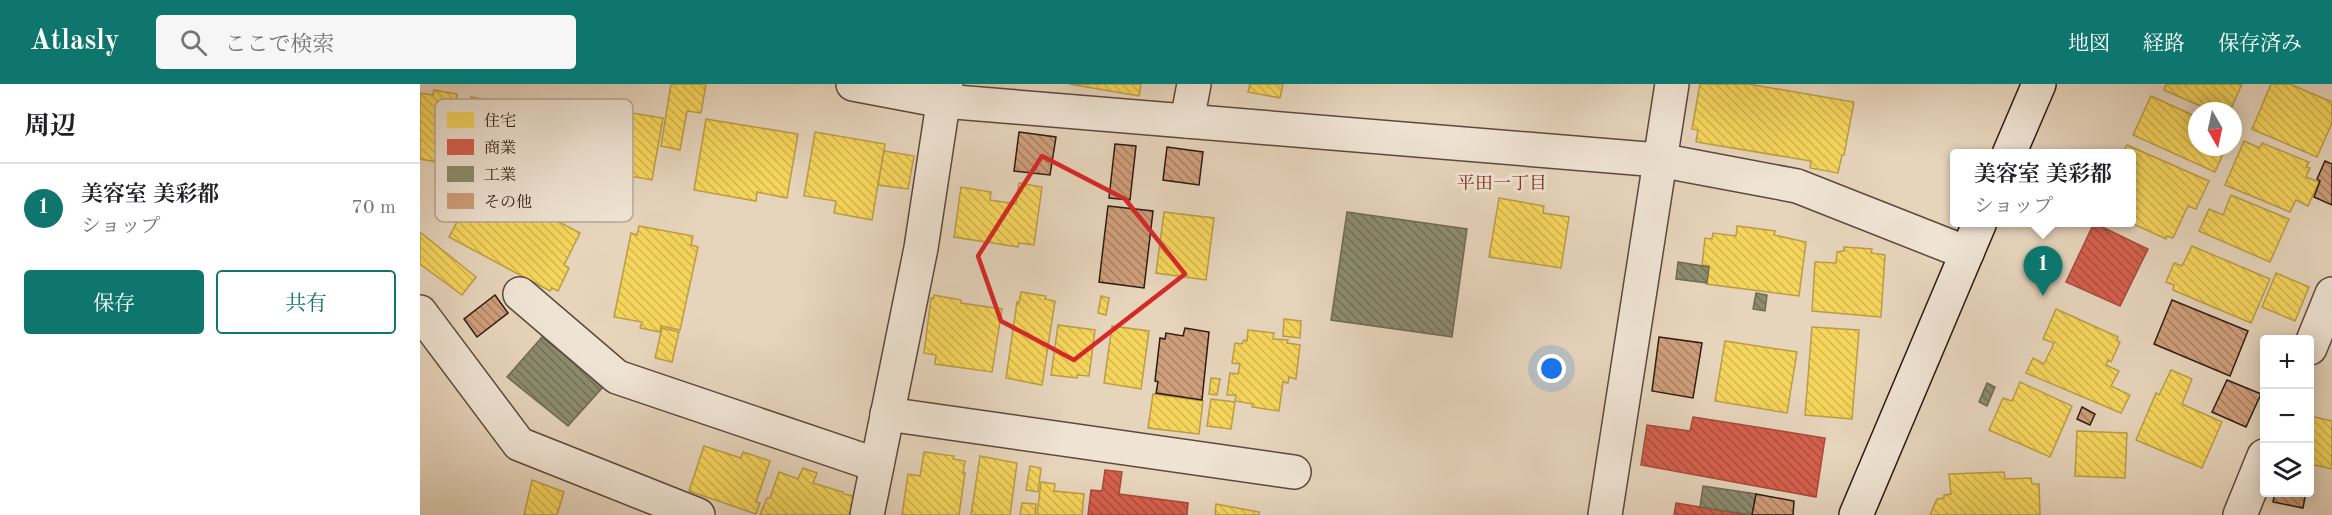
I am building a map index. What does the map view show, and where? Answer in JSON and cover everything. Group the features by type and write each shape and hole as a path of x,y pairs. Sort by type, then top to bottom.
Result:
{"street":[{"path":"853,84 1187,121 1659,160 1797,186 1967,253"},
{"path":"1187,121 1194,84"},
{"path":"1605,515 1672,84"},
{"path":"2011,149 2039,84"},
{"path":"867,515 921,248 944,93"},
{"path":"1856,515 1978,227"},
{"path":"520,294 616,377 877,465"},
{"path":"2320,334 2332,294"},
{"path":"420,312 519,444 698,515"},
{"path":"887,414 1294,472"},
{"path":"2240,515 2260,468"}],"highlighted area":[{"path":"1042,156 1125,199 1185,274 1074,360 1001,321 978,256"}],"building: 住宅":[{"path":"671,84 706,84 701,113 687,111 680,150 661,146"},
{"path":"1069,84 1141,84 1139,96"},
{"path":"1250,84 1283,84 1280,98 1248,92"},
{"path":"1700,84 1748,84 1854,102 1844,155 1842,155 1838,173 1810,168 1811,161 1696,142 1698,130 1692,129"},
{"path":"2166,84 2242,84 2234,102 2191,102 2164,90"},
{"path":"2271,84 2290,84 2332,102 2332,123 2317,157 2252,129"},
{"path":"434,90 457,94 456,99 435,99 435,162 420,159 420,93 433,95"},
{"path":"2151,96 2188,113 2188,156 2222,156 2215,172 2133,135"},
{"path":"633,113 663,118 652,180 633,177"},
{"path":"706,119 798,134 787,198 757,192 756,201 694,190"},
{"path":"815,132 885,144 872,220 834,213 836,201 804,196"},
{"path":"2244,141 2260,148 2262,143 2309,162 2306,167 2310,168 2306,177 2319,182 2308,206 2296,200 2290,212 2225,185 2238,156 2242,156"},
{"path":"2127,145 2209,181 2196,209 2188,206 2173,238 2167,236 2166,239 2136,225 2136,149 2125,149"},
{"path":"884,151 914,156 908,189 878,185"},
{"path":"1019,183 1042,187 1034,245 1019,243 1018,247 954,237 961,187 991,192 990,200 1016,204"},
{"path":"2231,195 2289,219 2270,262 2199,231 2209,209 2223,215"},
{"path":"1499,198 1544,206 1543,213 1569,217 1561,268 1489,257"},
{"path":"1164,212 1214,218 1206,280 1156,273"},
{"path":"457,222 559,222 580,233 564,265 569,268 558,291 552,288 550,291 449,237"},
{"path":"639,226 693,236 691,245 698,247 680,330 661,326 660,332 640,328 642,322 614,317 631,233 637,235"},
{"path":"1737,226 1775,231 1774,235 1806,242 1799,296 1706,284 1709,266 1702,265 1705,238 1712,239 1713,233 1736,236"},
{"path":"420,232 476,277 462,295 420,264"},
{"path":"2192,246 2270,279 2251,323 2173,290 2174,285 2166,282 2174,263 2182,266"},
{"path":"1844,247 1872,249 1871,253 1885,255 1881,317 1812,311 1815,262 1836,263 1837,252 1844,251"},
{"path":"2276,273 2309,287 2295,321 2262,307"},
{"path":"1021,292 1046,296 1045,299 1055,301 1042,385 1006,378 1017,302 1019,303"},
{"path":"934,295 961,300 961,303 1002,309 992,372 935,364 936,355 924,353 931,298 934,298"},
{"path":"1101,296 1109,298 1106,315 1098,313"},
{"path":"2056,309 2118,337 2117,340 2120,342 2111,362 2108,360 2106,365 2119,371 2111,386 2130,395 2121,413 2026,373 2033,358 2044,364 2054,343 2043,339"},
{"path":"1284,319 1301,321 1300,338 1283,336"},
{"path":"1058,325 1095,330 1089,376 1077,375 1077,378 1051,375"},
{"path":"1112,326 1149,331 1141,389 1104,383"},
{"path":"1812,327 1859,330 1852,419 1805,415"},
{"path":"662,328 679,332 672,362 655,358"},
{"path":"1248,330 1274,333 1273,339 1288,340 1287,343 1300,345 1296,379 1289,377 1288,383 1283,382 1279,411 1252,407 1253,404 1235,401 1236,395 1227,395 1230,373 1238,374 1240,364 1232,363 1235,343 1242,344 1244,340 1247,341"},
{"path":"1725,341 1797,352 1787,413 1715,401"},
{"path":"2171,370 2192,379 2182,404 2222,422 2202,468 2136,440 2156,393 2159,395"},
{"path":"1211,378 1220,379 1217,395 1209,394"},
{"path":"2020,382 2072,406 2050,457 1989,430 2003,398 2012,401"},
{"path":"1153,394 1203,401 1199,434 1148,428"},
{"path":"1211,399 1235,402 1231,429 1207,426"},
{"path":"2314,417 2332,421 2332,469 2314,465"},
{"path":"2077,431 2127,433 2125,478 2075,476"},
{"path":"704,446 741,458 743,452 770,461 756,502 760,503 756,514 689,491"},
{"path":"924,452 954,456 953,459 965,461 959,515 902,515 908,474 920,476"},
{"path":"980,456 1017,463 1010,515 971,515"},
{"path":"1030,466 1041,468 1038,492 1026,490"},
{"path":"803,468 817,473 813,483 859,497 856,515 760,515 767,498 770,498 779,472 798,479"},
{"path":"2004,472 2005,479 2031,478 2032,484 2039,484 2040,515 1930,515 1937,499 1951,494 1949,474"},
{"path":"532,480 564,492 557,515 524,515"},
{"path":"1041,482 1055,484 1054,491 1084,494 1082,515 1037,515"},
{"path":"1022,503 1036,504 1035,515 1020,515"},
{"path":"1216,504 1259,512 1259,515 1215,515"}],"building: 商業":[{"path":"2092,227 2102,227 2148,249 2120,306 2066,282"},
{"path":"1693,417 1825,438 1816,497 1641,465 1647,425 1690,431"},
{"path":"1105,470 1122,472 1119,494 1188,503 1187,515 1088,515 1091,490 1102,491"},
{"path":"1676,503 1748,515 1674,515"}],"building: 工業":[{"path":"1347,212 1467,229 1452,337 1331,320"},
{"path":"1678,262 1709,267 1707,283 1676,279"},
{"path":"1756,293 1767,295 1765,311 1753,309"},
{"path":"542,337 603,387 568,426 507,377"},
{"path":"1987,383 1995,387 1987,406 1979,402"},
{"path":"1703,486 1756,494 1752,515 1700,507"}],"building: その他":[{"path":"1019,132 1056,137 1050,175 1014,171"},
{"path":"1115,144 1136,146 1130,200 1109,198"},
{"path":"1167,147 1203,152 1199,185 1163,180"},
{"path":"2325,161 2332,164 2332,205 2314,197 2320,181 2317,179"},
{"path":"1108,206 1153,211 1144,288 1099,282"},
{"path":"495,295 508,313 477,337 464,319"},
{"path":"2172,300 2248,331 2230,376 2154,344"},
{"path":"1185,328 1209,332 1202,400 1156,393 1158,382 1155,381 1160,338 1165,339 1166,333 1183,336"},
{"path":"1659,337 1702,343 1693,398 1652,391"},
{"path":"2227,380 2260,394 2246,427 2212,412"},
{"path":"2082,407 2095,414 2090,425 2077,419"},
{"path":"1756,494 1794,501 1793,515 1752,515"},
{"path":"2274,497 2305,497 2303,508 2273,502"}],"place":[{"name":"美容室 美彩都","path":"2043,296"}],"district":[{"name":"平田一丁目","path":"1502,183"}]}
